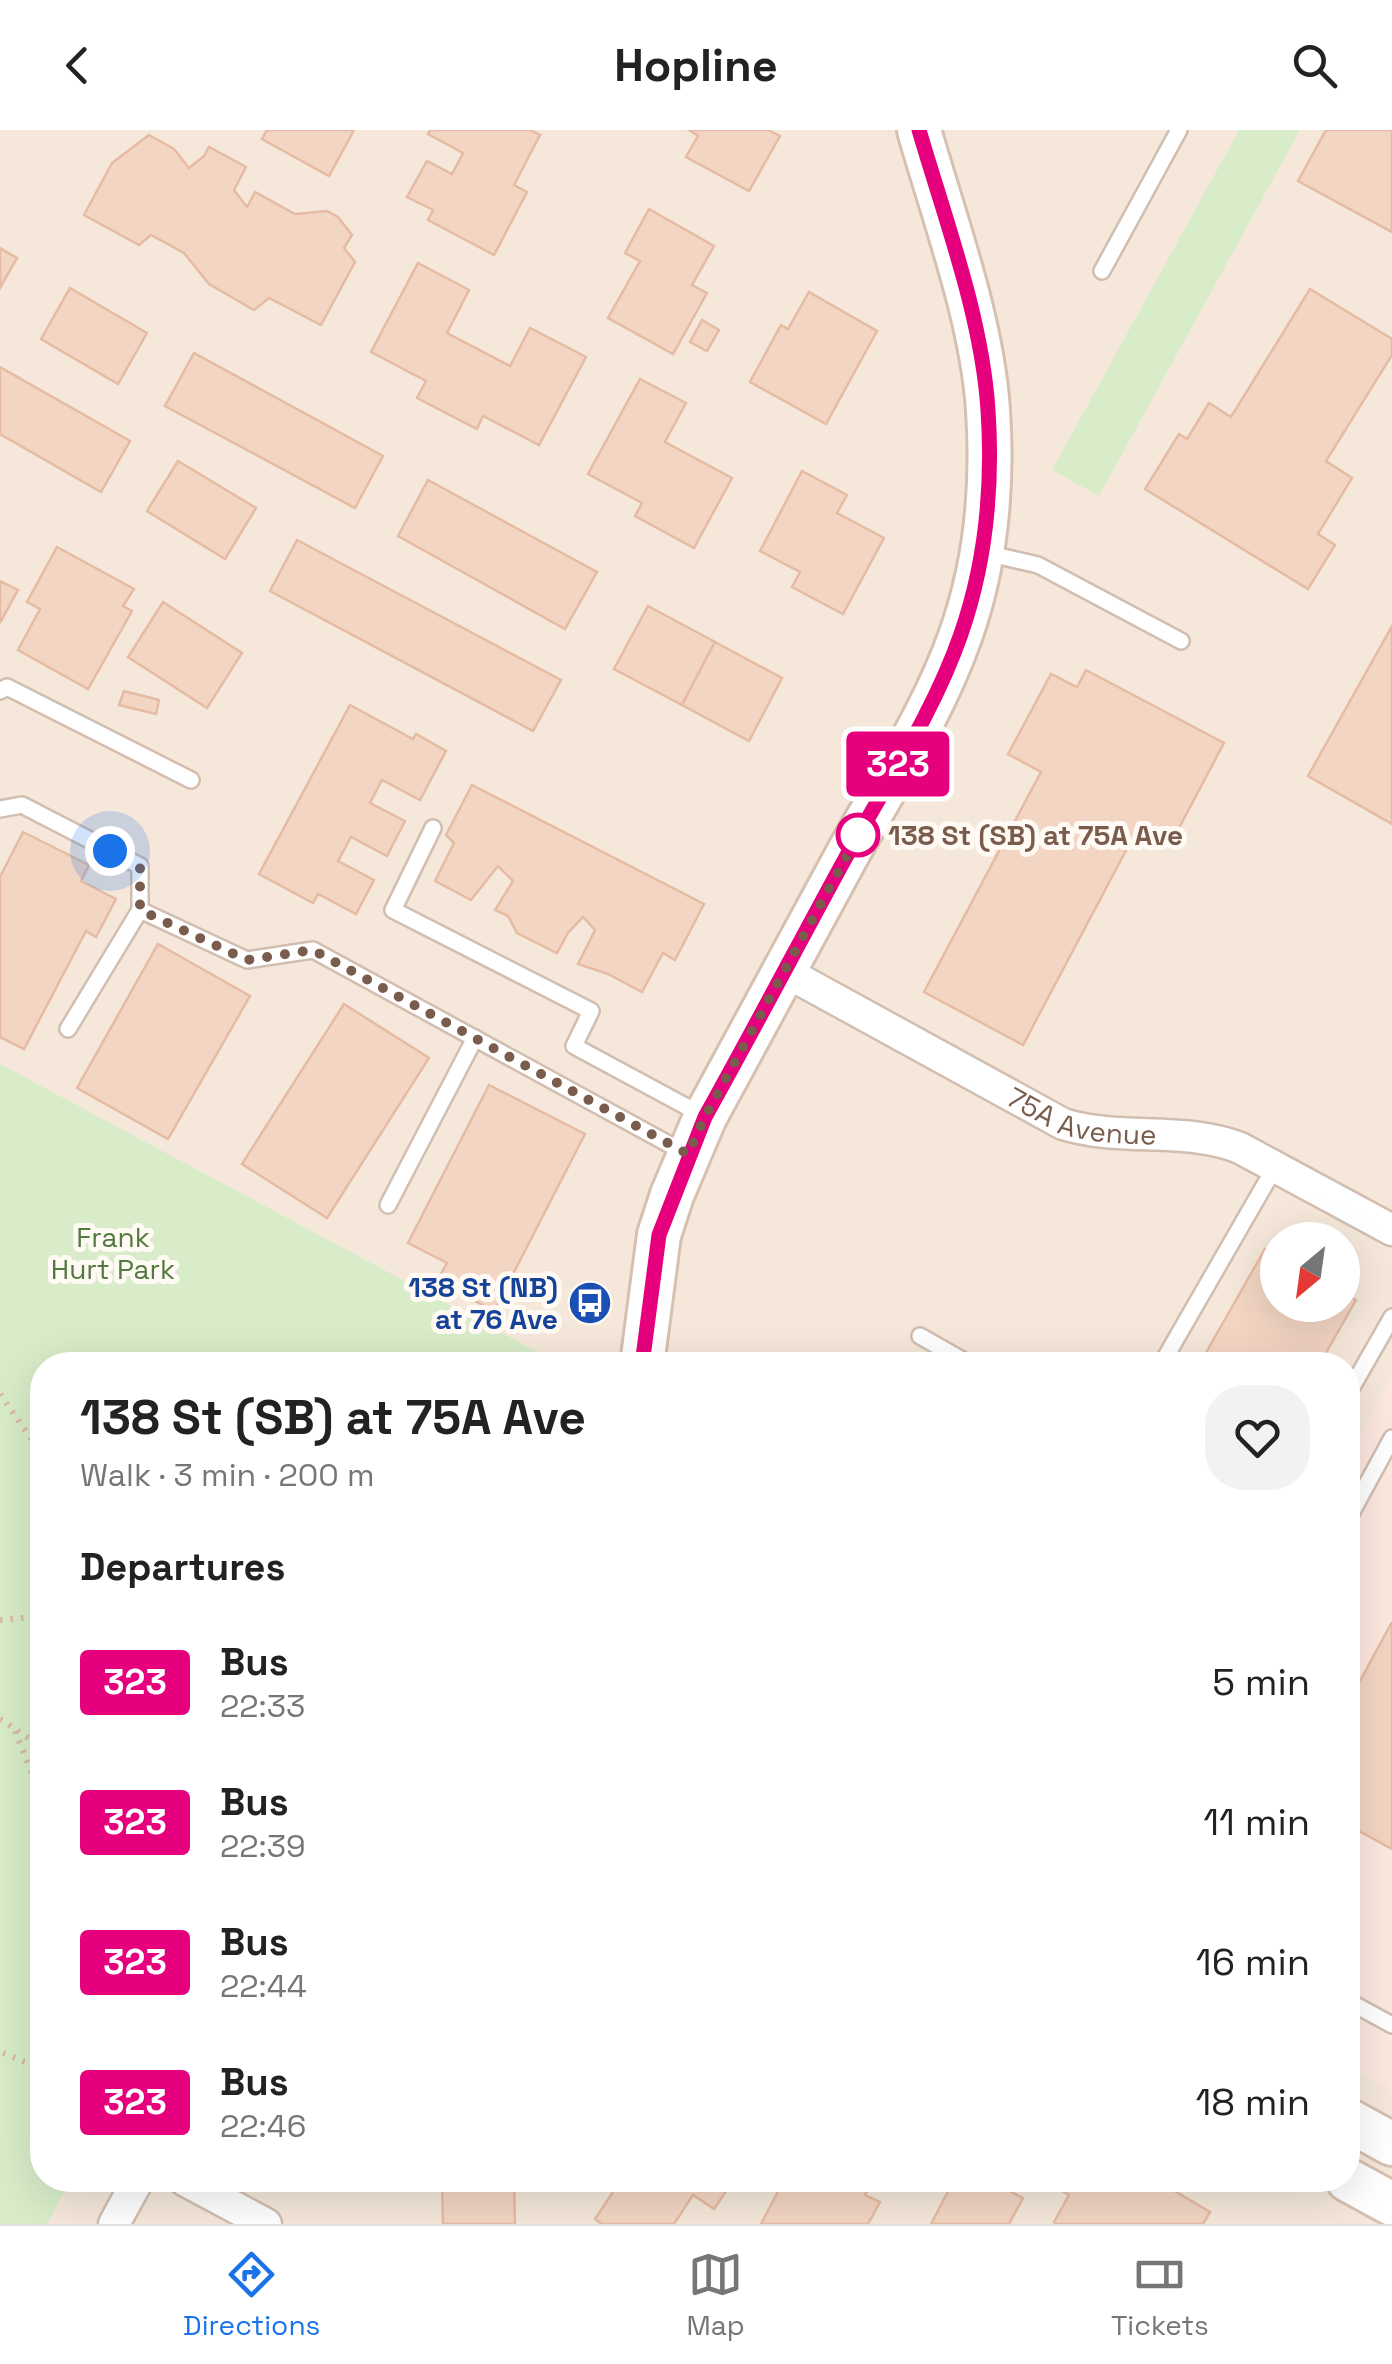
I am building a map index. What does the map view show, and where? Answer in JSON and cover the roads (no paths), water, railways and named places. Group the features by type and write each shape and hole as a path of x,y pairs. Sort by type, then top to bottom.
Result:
{"main road":[{"path":"644,1352 659,1235 697,1136 944,674 961,636 982,552 990,450 982,360 920,130"},
{"path":"1360,2127 1392,2144"},
{"path":"1360,2187 1392,2204"}],"street":[{"name":"75A Avenue","path":"784,971 1063,1124 1088,1132 1216,1139 1392,1230"},
{"path":"114,2224 131,2192"},
{"path":"206,2192 266,2224"}],"lane":[{"path":"1102,272 1179,130"},
{"path":"982,552 1038,565 1182,641"},
{"path":"0,691 7,687 190,780"},
{"path":"0,809 22,805 140,866 140,910 68,1029"},
{"path":"433,828 392,910 590,1011 574,1046 697,1136"},
{"path":"140,910 247,960 313,950 475,1038 697,1136"},
{"path":"388,1204 475,1038"},
{"path":"1168,1352 1275,1167"},
{"path":"1360,1373 1392,1317"},
{"path":"920,1336 948,1352"},
{"path":"1360,1497 1392,1438"},
{"path":"1360,2007 1392,2025"}],"place":[{"name":"138 St (SB) at 75A Ave","path":"858,835"},
{"name":"138 St (NB) at 76 Ave","path":"590,1303"}],"park label":[{"name":"Frank Hurt Park","path":"113,1253"}]}
